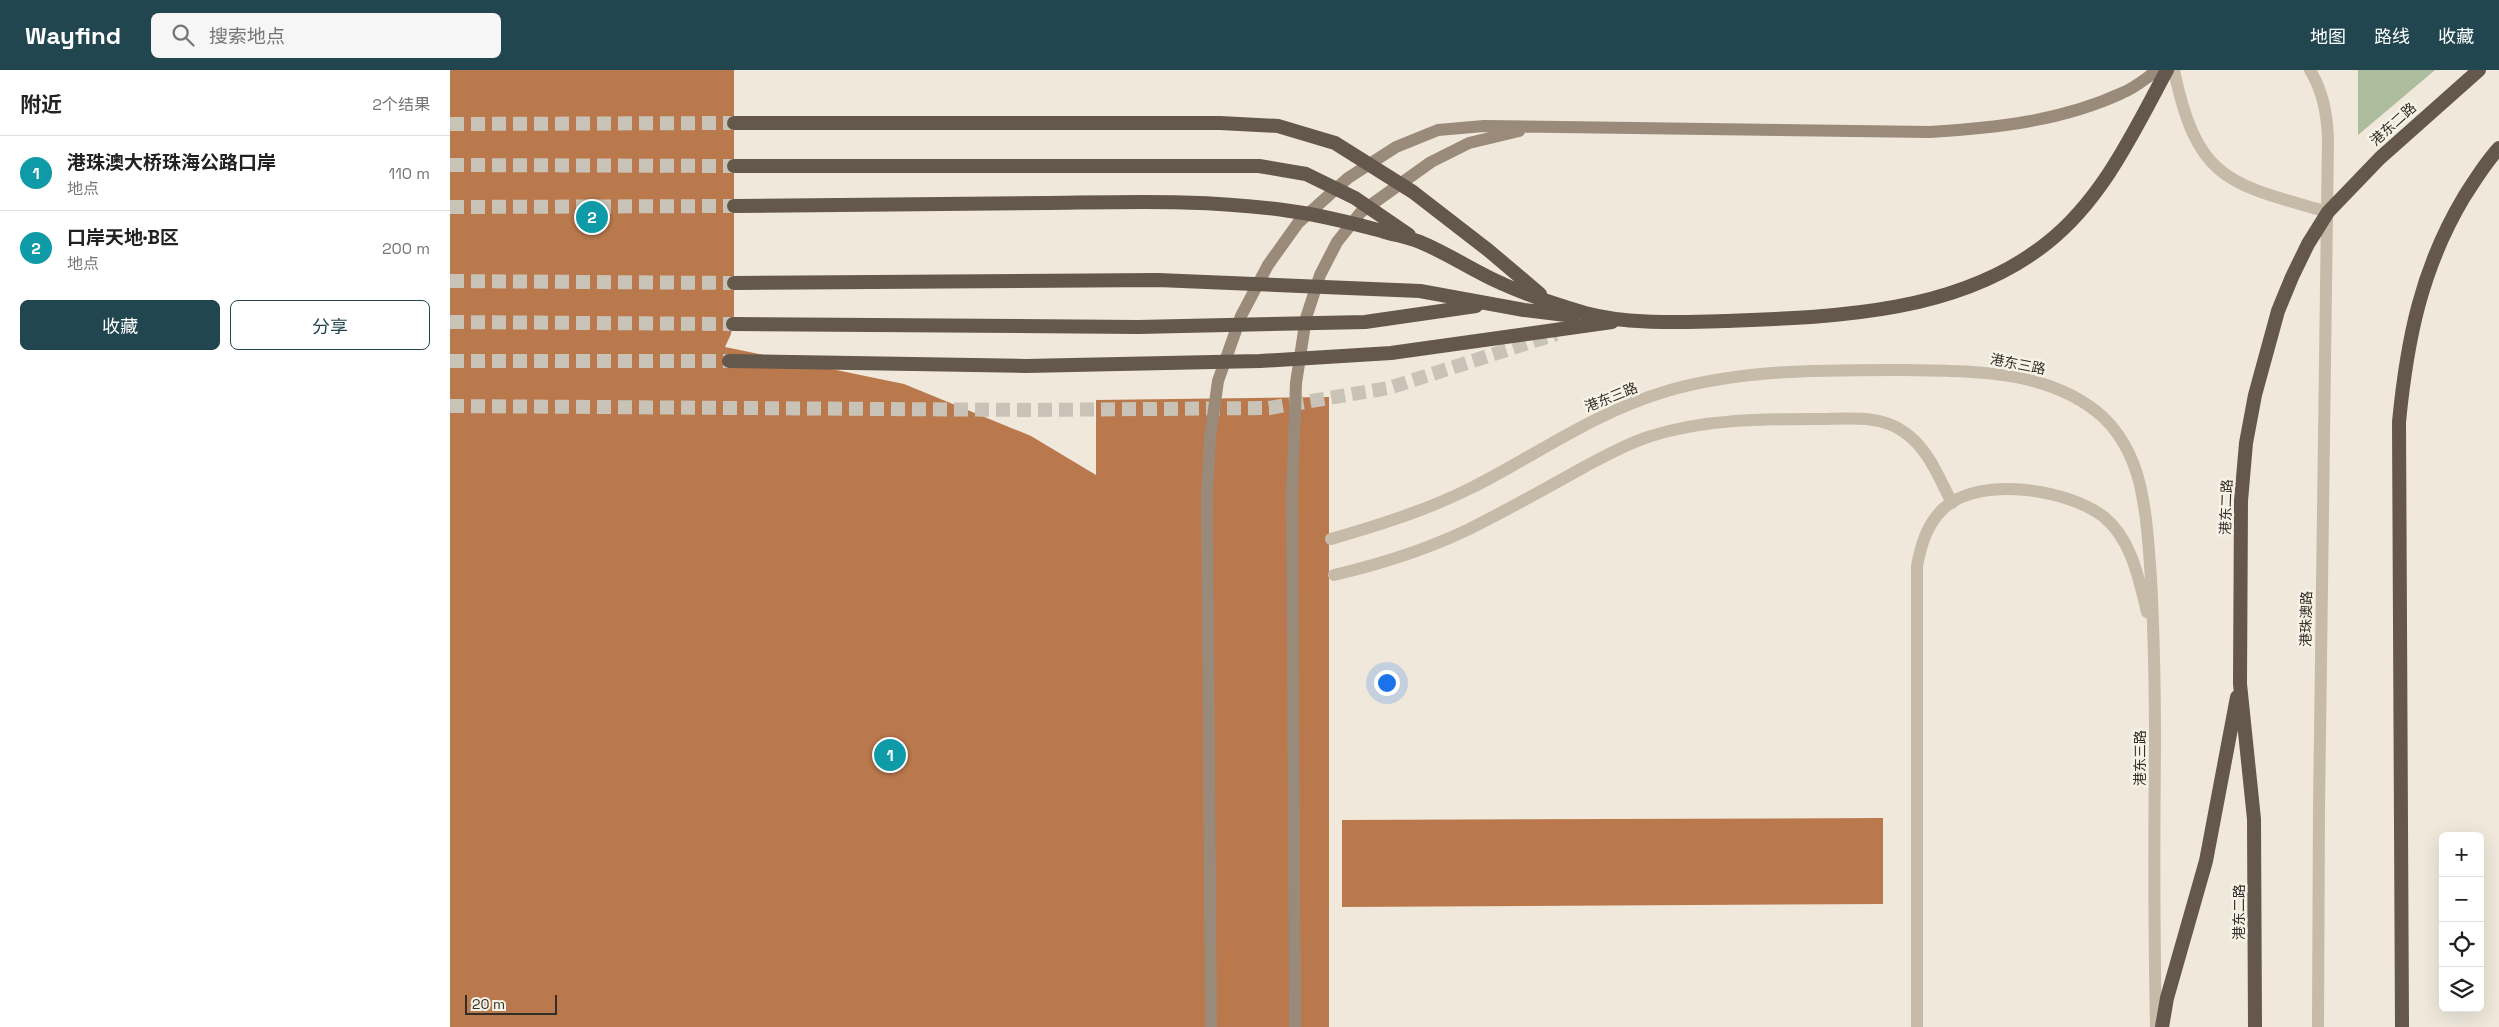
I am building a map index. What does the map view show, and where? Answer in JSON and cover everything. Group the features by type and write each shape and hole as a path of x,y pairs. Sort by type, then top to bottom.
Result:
{"highway":[{"path":"734,283 1158,280 1420,292 1487,304 1622,321 1692,322 1819,316 1887,308 1932,299 1978,284 2016,264 2048,242 2076,215 2124,150 2166,70"},
{"name":"港东二路","path":"2256,1027 2254,819 2240,684 2241,501 2248,434 2255,395 2278,311 2308,244 2328,212 2380,158 2479,70"},
{"path":"734,123 1220,123 1278,126 1334,143 1413,192 1488,250 1549,301"},
{"path":"2402,1027 2399,422 2404,368 2415,314 2429,268 2449,223 2485,163 2499,148"},
{"path":"734,166 1259,166 1306,174 1355,198 1418,241 1503,284 1586,313 1622,321"},
{"path":"734,206 1168,202 1249,205 1339,220 1418,241"},
{"path":"733,324 1138,327 1366,322 1487,304"},
{"path":"729,362 1026,366 1260,362 1391,353 1622,321"},
{"path":"2162,1027 2167,998 2206,861 2240,684"}],"main road":[{"path":"1211,1027 1208,494 1210,438 1218,381 1241,316 1268,265 1298,223 1348,178 1388,152 1438,130 1484,126 1930,132 1986,129 2036,120 2090,106 2124,93 2158,70"},
{"path":"1295,1027 1292,493 1296,384 1306,318 1320,275 1337,242 1361,212 1431,162 1469,143 1534,128"}],"street":[{"path":"2174,70 2190,127 2200,147 2216,168 2227,178 2248,189 2328,212"},
{"name":"港珠澳路","path":"2310,70 2319,86 2327,119 2328,212 2319,809 2318,1027"},
{"name":"港东三路","path":"1331,539 1418,511 1472,488 1592,419 1668,391 1722,380 1801,372 1962,371 1992,373 2053,387 2084,401 2105,419 2124,442 2136,470 2143,498 2148,532 2156,649 2154,908 2156,1027"},
{"path":"1334,575 1376,565 1426,548 1482,523 1618,449 1650,436 1683,427 1718,422 1753,419 1848,419 1888,422 1905,432 1924,449 1952,503"},
{"path":"1918,1027 1916,566 1920,548 1931,522 1944,508 1961,497 1978,492 2045,492 2068,498 2104,518 2129,552 2138,574 2156,649"}],"green space":[{"path":"2358,70 2435,70 2358,135"}],"building":[{"path":"450,70 734,70 734,315 731,334 725,347 904,384 1031,436 1096,475 1096,400 1329,397 1329,1027 450,1027"},
{"path":"1883,818 1883,904 1342,907 1342,820"}],"tunnel":[{"path":"450,124 734,123"},
{"path":"450,165 734,166"},
{"path":"450,207 734,206"},
{"path":"450,281 734,283"},
{"path":"450,322 733,324"},
{"path":"450,406 1031,410 1269,408 1389,388 1556,334"},
{"path":"450,361 729,361"}],"place":[{"name":"口岸天地·B区","path":"592,217"},
{"name":"港珠澳大桥珠海公路口岸","path":"890,755"}]}
